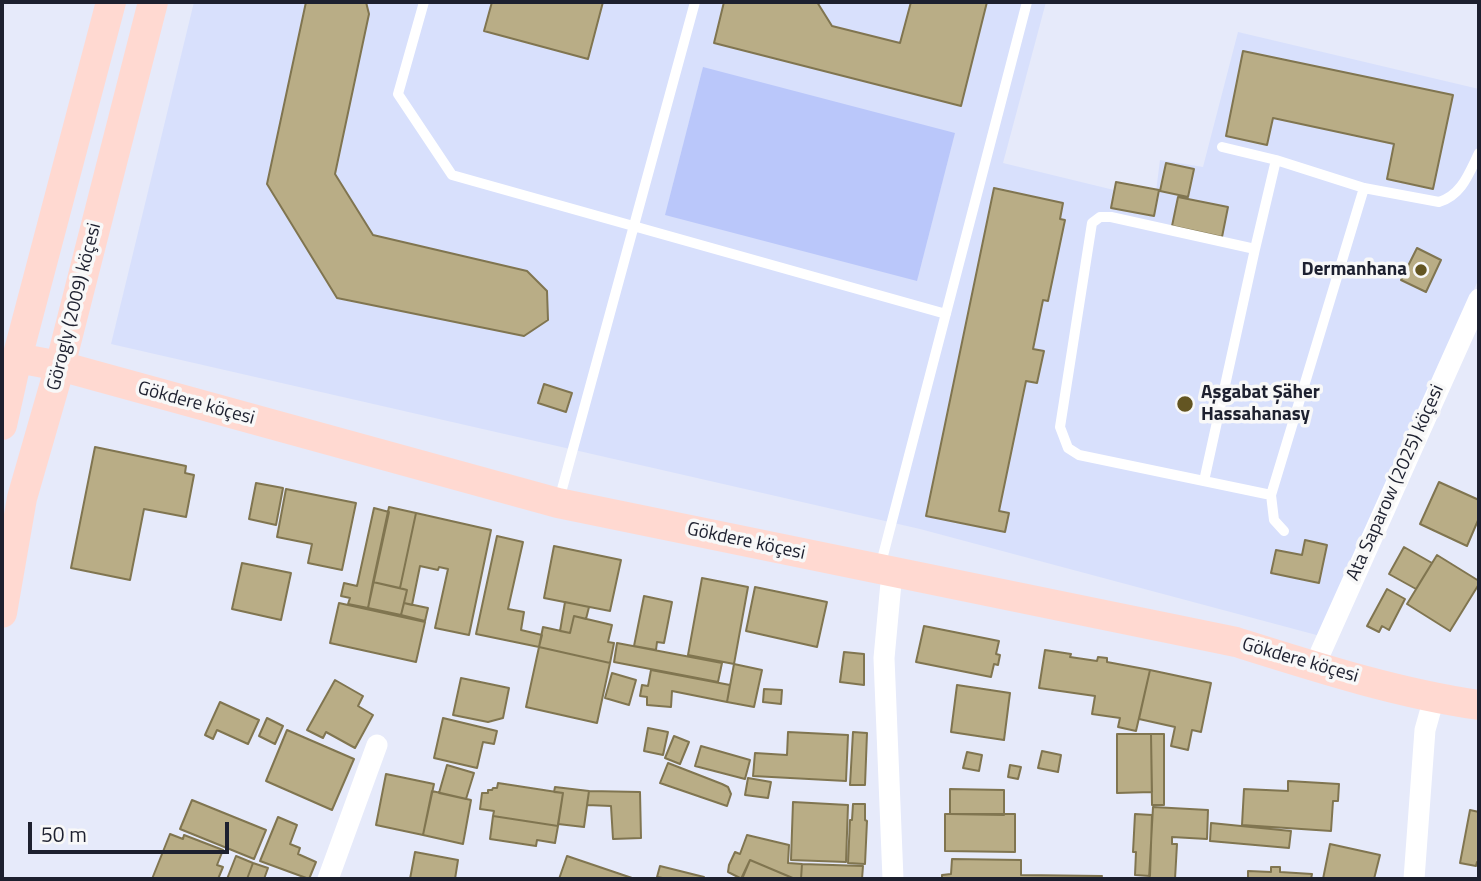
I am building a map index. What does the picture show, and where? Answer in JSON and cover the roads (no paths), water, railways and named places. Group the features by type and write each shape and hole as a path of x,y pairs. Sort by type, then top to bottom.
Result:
{"street":[{"path":"2,425 17,358 111,2"},
{"name":"Görogly (2009) köçesi","path":"2,613 22,498 61,366 153,2"},
{"name":"Ata Saparow (2025) köçesi","path":"1314,667 1479,299"},
{"name":"Gökdere köçesi","path":"17,358 61,366 558,503 1236,642 1314,667 1434,698 1479,705"},
{"path":"886,571 884,658 894,879"},
{"path":"1414,879 1425,730 1434,698"},
{"path":"328,879 377,745"}],"lane":[{"path":"424,2 398,94 452,175 946,314"},
{"path":"558,503 695,2"},
{"path":"886,571 946,314 1027,2"},
{"path":"1222,147 1276,160 1364,187 1439,202 1449,199 1463,186 1479,153"},
{"path":"1204,481 1276,160"},
{"path":"1284,531 1275,520 1271,495 1364,187"},
{"path":"1255,249 1111,217 1100,217 1092,223 1060,427 1068,448 1079,455 1271,495"}],"place":[{"name":"Dermanhana","path":"1421,270"},
{"name":"Aşgabat Şäher Hassahanasy","path":"1185,404"}]}
